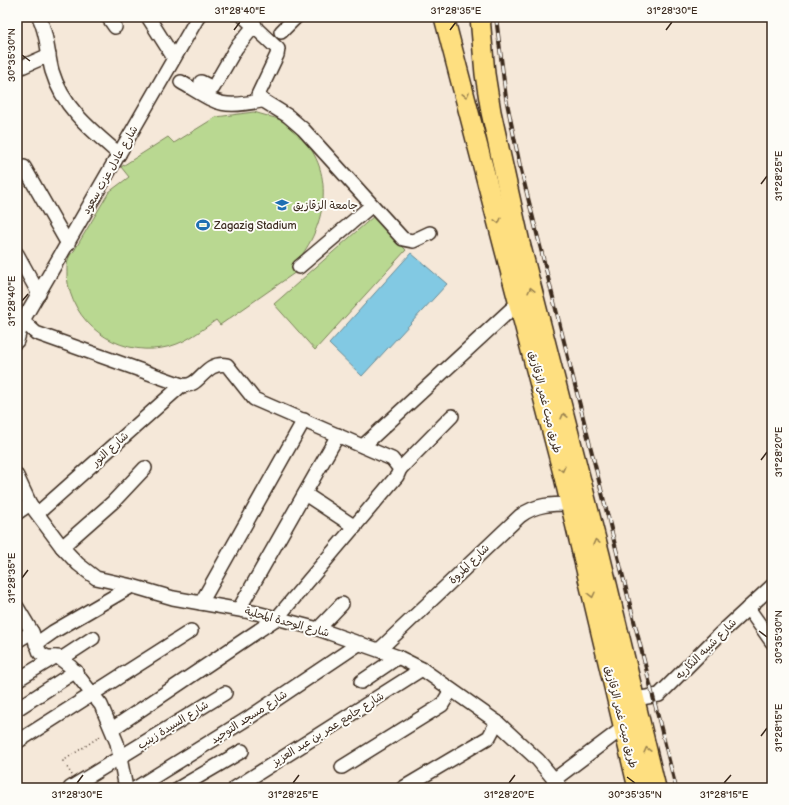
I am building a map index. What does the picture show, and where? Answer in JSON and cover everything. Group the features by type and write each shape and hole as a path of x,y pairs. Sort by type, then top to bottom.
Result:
{"highway":[{"name":"طريق ميت غمر, الزقازيق","path":"444,17 460,72 571,504 638,788"},
{"name":"طريق ميت غمر, الزقازيق","path":"480,17 483,58 491,112 520,244 656,788"},
{"path":"460,72 468,58 477,56 483,58"}],"street":[{"path":"40,17 46,35 49,55 57,85 72,111 82,122 119,154"},
{"path":"148,17 174,58"},
{"path":"244,17 255,25 278,49 277,55 258,95 261,101 288,116 303,130 371,206 403,239 413,241 430,232"},
{"path":"281,32 296,17"},
{"name":"شارع عادل عزت سعود","path":"17,341 20,319 39,294 68,244 174,58 192,20"},
{"path":"201,82 213,88 236,48 255,25"},
{"path":"17,69 49,55"},
{"path":"181,82 217,103 234,105 261,101"},
{"path":"24,167 68,244"},
{"path":"299,267 371,206"},
{"path":"17,254 39,294"},
{"path":"363,446 519,302"},
{"path":"20,319 36,333 182,385"},
{"name":"شارع النور","path":"17,513 34,509 182,385 186,386 192,384 213,365 218,363 227,365 234,371 244,388 254,399 304,420"},
{"path":"112,729 276,618 397,476 400,469 452,416"},
{"path":"201,603 304,420 392,459 400,469"},
{"path":"239,609 338,435"},
{"path":"62,547 113,502 145,468"},
{"name":"شارع الوحدة المحلية","path":"17,476 34,509 62,547 78,564 96,578 132,586 173,598 239,609 276,618 318,629 398,656 422,669 497,722 521,743 558,784"},
{"path":"305,494 355,526"},
{"name":"شارع المروة","path":"379,650 520,516 530,509 542,505 571,504"},
{"path":"17,641 34,638 53,632 132,586"},
{"name":"شارع شيبه النكاريه","path":"635,700 659,695 772,586"},
{"path":"318,629 342,604"},
{"path":"17,607 44,656 58,658 76,671 94,694 112,729 121,758 126,788"},
{"path":"748,608 772,642"},
{"path":"17,742 191,631"},
{"path":"17,680 93,638"},
{"name":"شارع مسجد التوحيد","path":"136,788 250,717 360,643"},
{"path":"360,682 398,656"},
{"name":"شارع جامع عمر بن عبد العزيز","path":"234,788 422,669"},
{"path":"17,709 76,671"},
{"path":"342,767 442,705 451,690"},
{"name":"شارع السيدة زينب","path":"73,786 226,693"},
{"path":"403,788 489,737 497,722"},
{"path":"558,784 623,728"},
{"path":"178,788 242,751"}],"path":[{"path":"73,786 63,761 112,729"}],"green space":[{"name":"Zagazig Stadium","path":"254,112 281,120 291,127 312,151 319,167 323,184 323,202 313,236 304,252 293,266 296,272 220,325 216,320 177,344 162,348 145,349 128,347 99,333 87,322 77,308 70,293 67,276 68,262 71,253 74,251 109,192 129,177 121,167 168,137 174,143 216,117"},
{"path":"374,216 406,250 315,350 274,304"}],"water":[{"path":"411,253 447,284 362,376 329,344"}],"railway":[{"path":"496,17 506,98 520,166 676,788"}],"place":[{"name":"جامعة الزقازيق","path":"282,205"},
{"name":"Zagazig Stadium","path":"203,225"}]}
